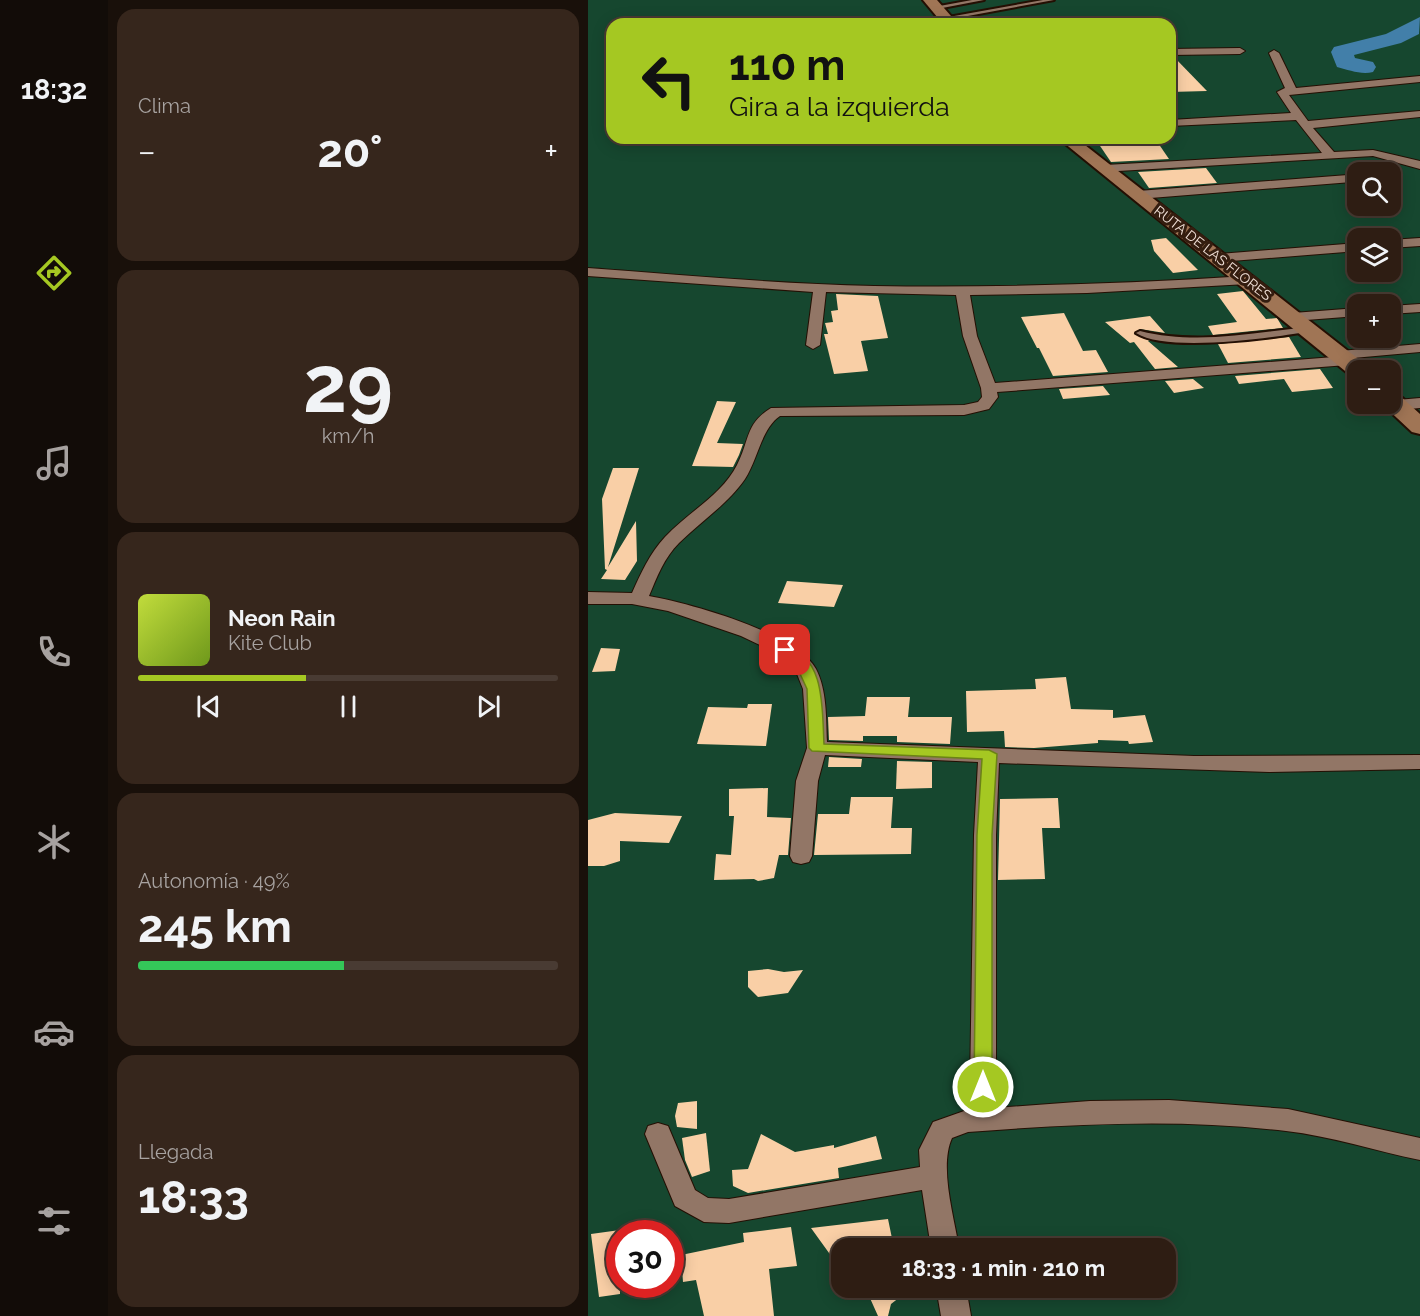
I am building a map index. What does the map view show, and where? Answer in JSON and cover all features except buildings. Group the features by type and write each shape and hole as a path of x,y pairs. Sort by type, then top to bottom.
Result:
{"main road":[{"name":"RUTA DE LAS FLORES","path":"1074,144 1347,361"},
{"path":"1401,409 1420,428"}],"street":[{"path":"1176,52 1240,51"},
{"path":"1274,53 1292,91"},
{"path":"1330,155 1282,92 1420,79"},
{"path":"1176,123 1420,114"},
{"path":"1105,169 1373,153 1420,165"},
{"path":"1138,195 1347,179"},
{"path":"1401,243 1420,242"},
{"path":"1219,258 1347,248"},
{"path":"588,272 820,288 962,291 1122,287 1247,280"},
{"path":"813,345 820,288"},
{"path":"639,599 657,559 671,541 732,485 745,466 763,420 777,411 801,409 964,410 983,406 990,398 989,388 970,336 962,291"},
{"path":"1401,309 1420,308"},
{"path":"1300,323 1347,314"},
{"path":"1358,360 1420,348"},
{"path":"989,388 1347,362"},
{"path":"1401,402 1420,403"},
{"path":"588,598 639,599 680,609 768,639 801,660 814,689 817,748 807,781 801,856"},
{"path":"817,748 1185,764 1339,765 1420,762"},
{"path":"983,1087 985,835 989,754"},
{"path":"943,1238 934,1176 933,1150 942,1130 967,1121 1090,1112 1169,1111 1288,1120 1420,1149"},
{"path":"658,1134 685,1198 704,1210 729,1211 934,1176"},
{"path":"953,1298 956,1316"}],"lane":[{"path":"941,12 982,0"},
{"path":"941,12 1052,0"},
{"path":"1140,333 1155,339 1181,340 1300,323"}],"green space":[{"path":"588,0 1420,0 1420,1316 588,1316"}],"waterway":[{"path":"1365,67 1345,62 1342,52 1383,42 1403,34 1420,23"}],"route":[{"path":"785,650 801,660 814,689 817,748 989,754 985,835 983,1087"}]}
